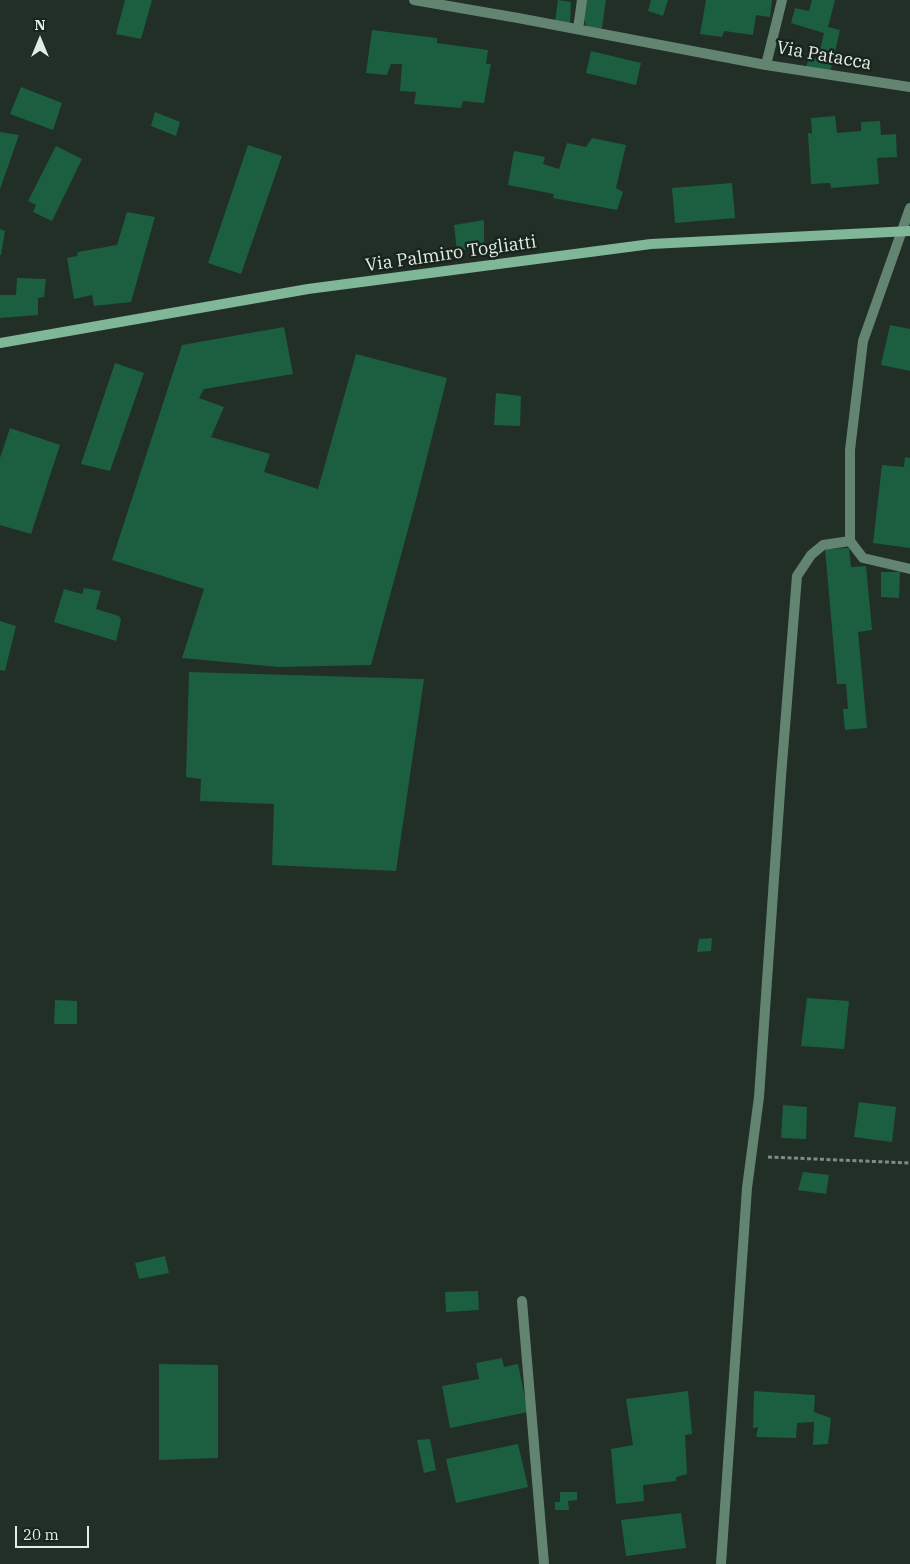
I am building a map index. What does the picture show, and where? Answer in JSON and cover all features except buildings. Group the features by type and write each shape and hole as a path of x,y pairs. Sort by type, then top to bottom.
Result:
{"street":[{"path":"414,0 766,65"},
{"path":"578,29 582,0"},
{"name":"Via Patacca","path":"782,0 766,65 910,87"},
{"path":"910,208 906,231 863,340 850,450 850,541 863,558 910,568"},
{"name":"Via Palmiro Togliatti","path":"0,343 308,289 651,244 906,231"},
{"path":"721,1564 747,1188 759,1097 797,576 811,556 822,545 850,541"},
{"path":"522,1300 544,1564"}],"path":[{"path":"751,1157 910,1163"}]}
